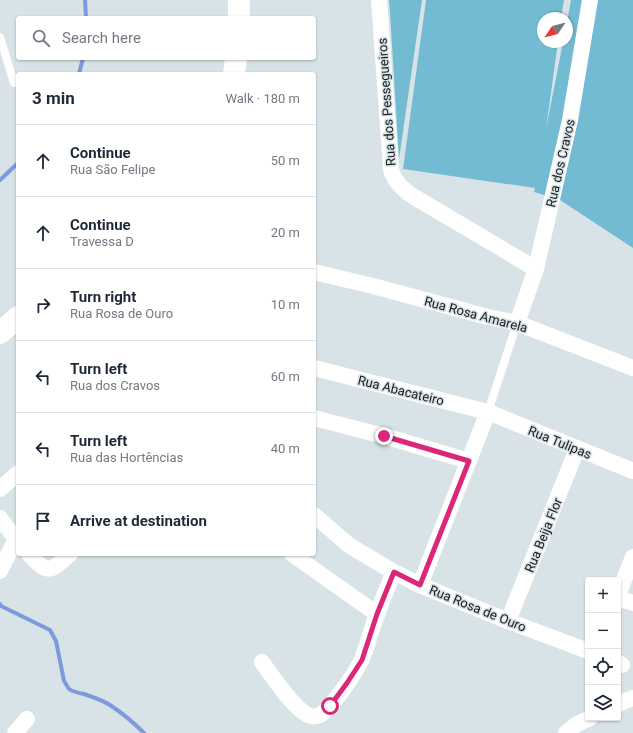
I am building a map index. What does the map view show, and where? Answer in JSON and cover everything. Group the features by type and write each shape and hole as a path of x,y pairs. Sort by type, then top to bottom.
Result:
{"main road":[{"path":"238,0 239,16"},
{"path":"234,72 236,60"},
{"path":"0,333 16,319"}],"street":[{"name":"Rua dos Pessegueiros","path":"379,0 391,170 394,179 400,187 411,195 536,269"},
{"name":"Rua dos Cravos","path":"517,323 536,269 570,120 590,0"},
{"name":"Rua Rosa Amarela","path":"316,272 488,317 517,323 633,368"},
{"name":"Rua Abacateiro","path":"316,369 488,412"},
{"name":"Rua Tulipas","path":"488,412 633,471"},
{"path":"420,585 488,412"},
{"path":"316,419 384,436 469,461"},
{"name":"Rua Beija Flor","path":"508,621 577,449"},
{"path":"0,490 16,475"},
{"name":"Rua Rosa de Ouro","path":"316,517 350,546 394,572 420,585 508,621 585,650"},
{"path":"0,518 16,539"},
{"path":"0,571 16,542"},
{"path":"31,556 43,568 48,569 53,568 68,556"},
{"path":"295,556 377,614"},
{"path":"621,588 633,558"},
{"path":"262,662 274,681 289,699 304,713 310,716 320,714 330,706 362,660 377,614 394,572"},
{"path":"621,597 633,603"},
{"path":"621,703 633,698"},
{"path":"15,733 27,719"},
{"path":"566,733 577,724 585,720"}],"lane":[{"path":"0,37 14,83"},
{"path":"488,412 517,323"}],"shaded area":[{"path":"389,0 422,0 399,159 390,13"},
{"path":"426,0 564,0 562,12 537,12 537,48 557,48 546,129 562,48 573,48 573,12 569,12 571,0 633,0 633,248 560,200 534,192 535,188 403,169"}],"waterway":[{"path":"85,0 86,16"},
{"path":"80,72 82,60"},
{"path":"0,180 16,165"},
{"path":"0,604 1,606 50,630 56,641 64,681 69,689 110,705 128,718 144,733"}],"route":[{"path":"330,706 362,660 377,614 394,572 420,585 469,461 384,436"}]}
